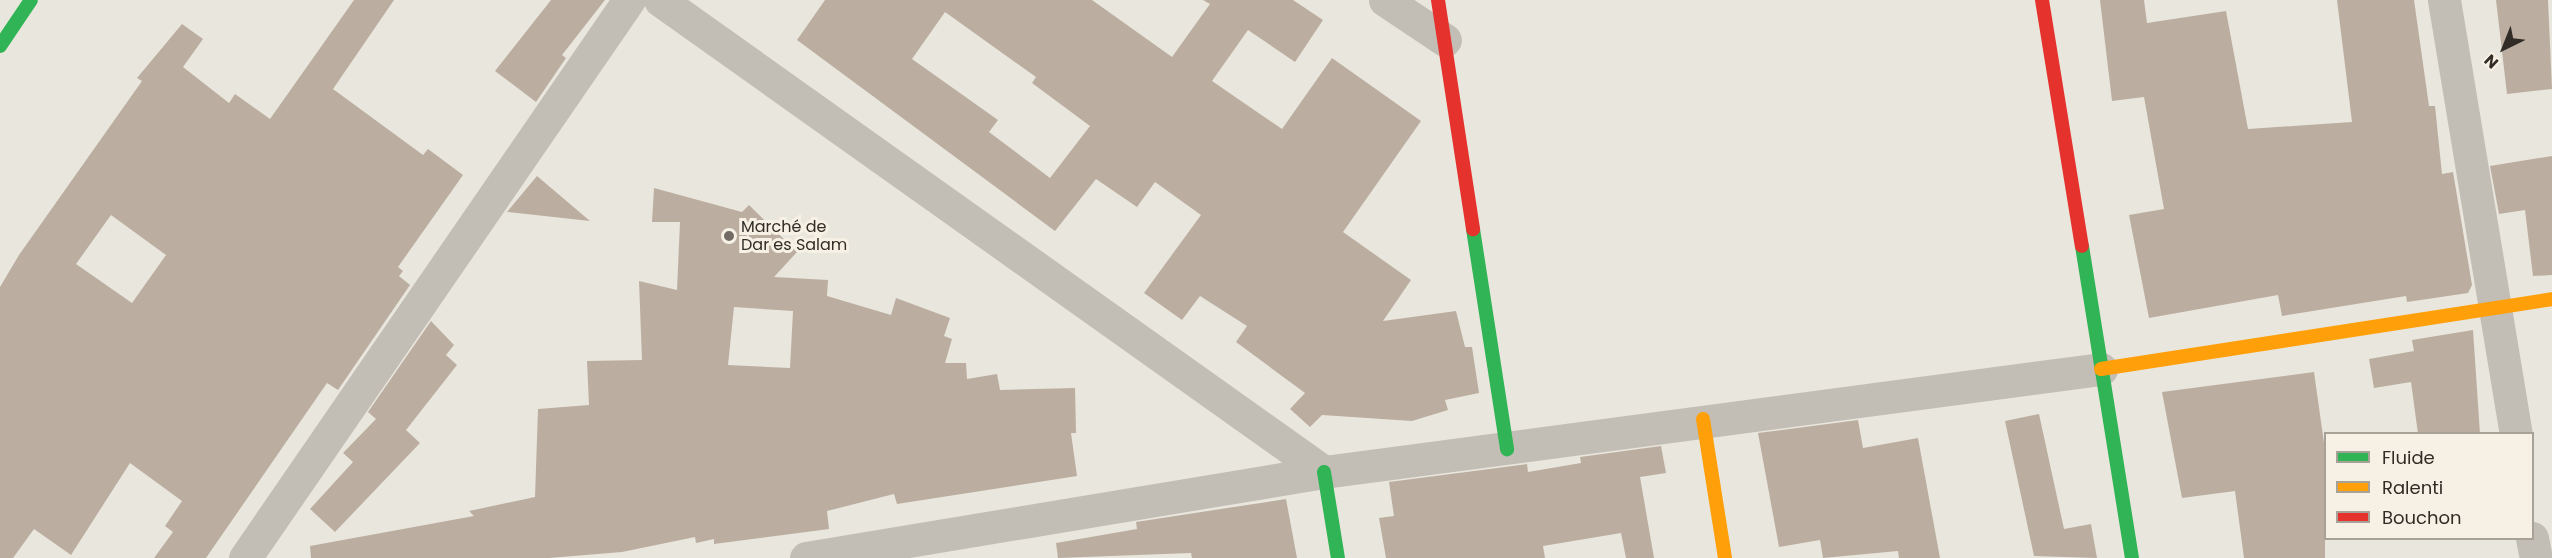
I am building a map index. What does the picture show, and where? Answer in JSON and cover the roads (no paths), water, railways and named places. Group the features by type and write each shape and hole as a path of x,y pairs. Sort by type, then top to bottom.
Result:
{"main road":[{"path":"0,46 31,0"},
{"path":"1438,0 1507,449"},
{"path":"2042,0 2132,558"},
{"path":"2101,369 2552,299"},
{"path":"1703,419 1725,558"},
{"path":"1324,472 1338,558"}],"street":[{"path":"245,558 629,0"},
{"path":"660,0 1324,472"},
{"path":"1385,0 1445,40"},
{"path":"2444,0 2516,432"},
{"path":"806,558 936,548 1324,472 1507,449 1703,419 2101,369"},
{"path":"2532,540 2536,558"}],"place":[{"name":"Marché de Dar es Salam","path":"729,236"}]}
